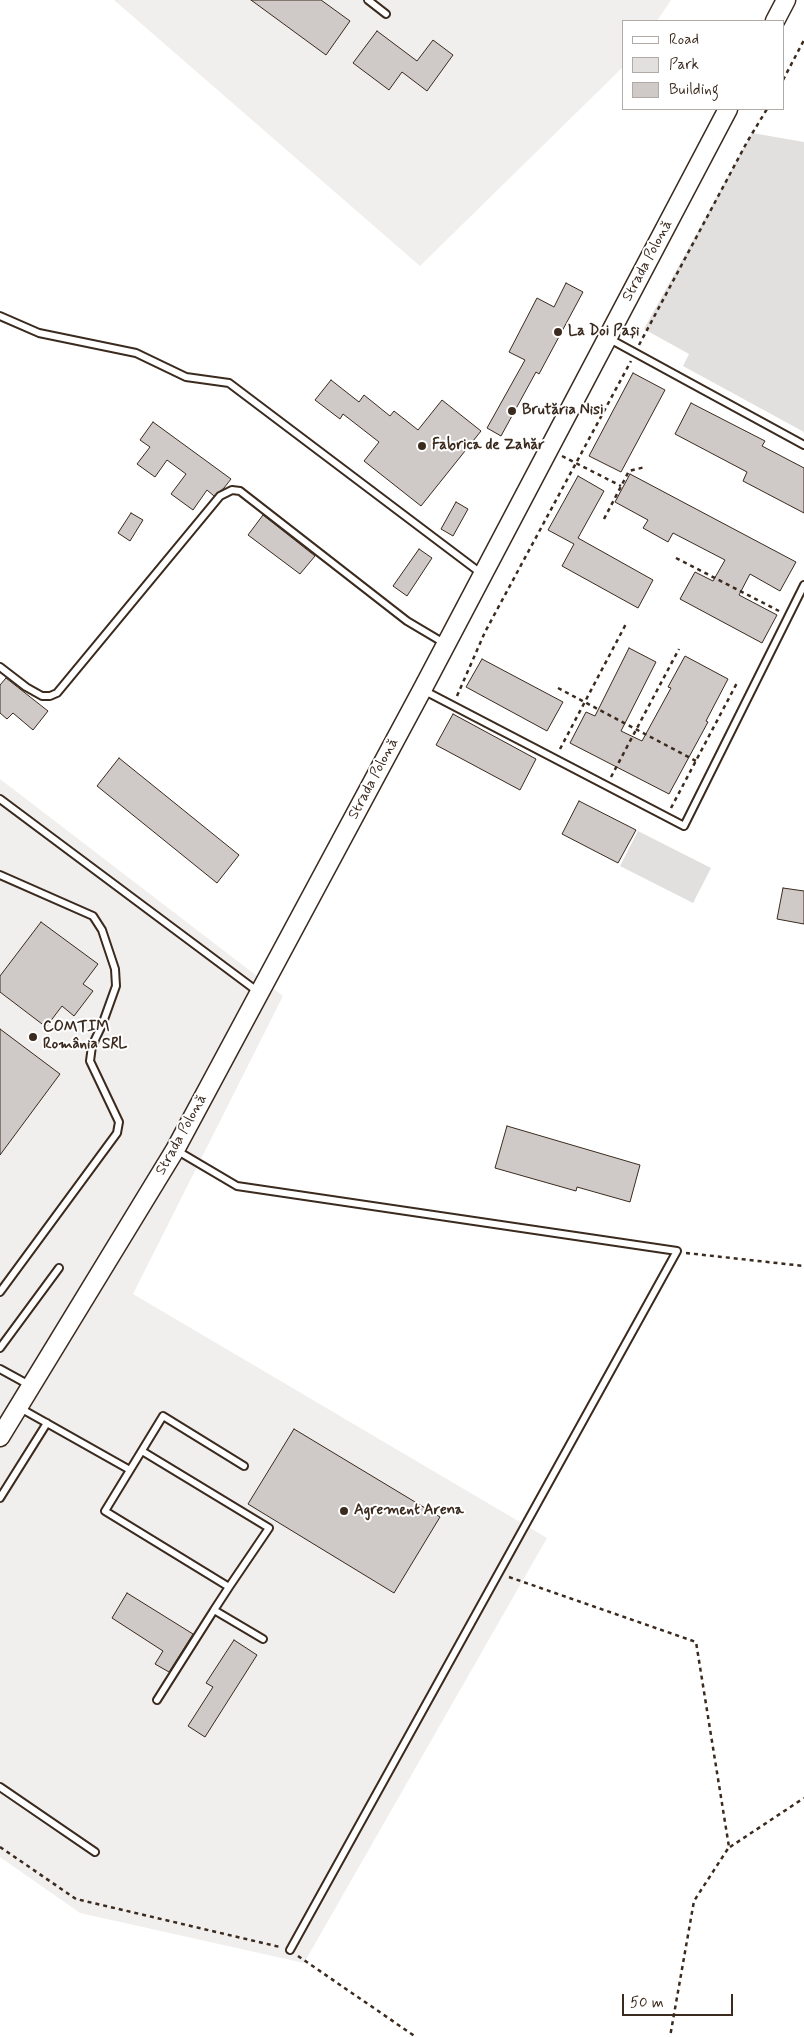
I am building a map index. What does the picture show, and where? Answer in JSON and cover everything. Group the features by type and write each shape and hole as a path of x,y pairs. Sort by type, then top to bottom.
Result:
{"main road":[{"path":"776,20 786,0"},
{"name":"Strada Polonă","path":"0,1437 175,1150 422,690 727,110"}],"lane":[{"path":"368,0 386,14"},
{"path":"0,316 38,334 136,353 186,378 229,383 483,574"},
{"path":"607,338 804,445"},
{"path":"0,667 26,687 42,696 50,696 57,693 220,496 232,490 240,491 407,621 446,644"},
{"path":"422,690 684,826 804,585"},
{"path":"0,799 260,993"},
{"path":"0,875 93,916 102,930 115,969 116,986 92,1046 90,1061 118,1122 117,1133 0,1292"},
{"path":"175,1150 237,1186 677,1252 290,1950"},
{"path":"0,1348 58,1268"},
{"path":"0,1369 32,1387"},
{"path":"19,1407 130,1470"},
{"path":"228,1587 105,1511 163,1416 244,1466"},
{"path":"0,1498 47,1423"},
{"path":"142,1451 269,1528 228,1587 157,1700"},
{"path":"214,1610 263,1639"},
{"path":"0,1787 95,1852"}],"path":[{"path":"784,78 804,40"},
{"name":"Strada Polonă","path":"453,706 485,632 747,142 767,110"},
{"path":"557,454 621,486"},
{"path":"604,519 629,471 645,468"},
{"path":"676,558 789,616"},
{"path":"555,758 626,622"},
{"path":"607,785 679,649"},
{"path":"667,816 738,681"},
{"path":"558,688 696,761"},
{"path":"677,1252 804,1266"},
{"path":"498,1573 696,1642 730,1847"},
{"path":"670,2037 694,1901 730,1847 804,1798"},
{"path":"0,1847 76,1899 290,1950 416,2037"}],"shaded area":[{"path":"114,0 671,0 658,20 622,20 622,68 420,266"},
{"path":"0,779 283,996 133,1294 547,1538 304,1963 80,1913 0,1857"}],"green space":[{"path":"752,133 804,142 804,432 683,366 689,354 644,329"},
{"path":"638,831 711,868 693,903 620,866"}],"building":[{"path":"251,0 321,0 350,21 326,55"},
{"path":"377,31 417,61 433,40 453,55 427,91 402,72 389,90 353,63"},
{"path":"566,283 583,292 539,374 536,372 501,436 487,428 525,360 509,352 537,298 554,307"},
{"path":"633,373 665,390 621,472 589,456"},
{"name":"Fabrica de Zahăr","path":"331,380 359,402 364,395 390,416 394,411 418,430 442,400 481,431 421,506 364,461 379,442 343,414 340,419 315,400"},
{"path":"691,403 765,441 762,446 804,468 804,513 743,481 747,472 675,434"},
{"path":"153,422 231,479 224,488 214,496 207,490 193,510 171,494 186,474 167,460 155,477 137,464 150,447 140,440"},
{"path":"630,474 796,562 780,591 750,574 739,595 777,615 762,643 680,599 695,572 713,581 725,560 673,533 668,542 643,528 648,520 615,502"},
{"path":"578,476 604,491 578,538 653,580 638,608 562,566 574,544 548,530"},
{"path":"456,502 468,509 453,536 441,529"},
{"path":"131,513 143,520 130,541 118,533"},
{"path":"263,515 315,556 300,574 248,535"},
{"path":"419,549 432,558 407,596 393,586"},
{"path":"629,648 656,662 621,731 642,741 671,688 668,687 685,656 728,679 706,721 708,722 669,794 570,743 586,712 595,716"},
{"path":"482,659 563,702 547,731 466,687"},
{"path":"6,678 48,711 33,730 13,713 7,719 0,713 0,685"},
{"path":"453,714 536,759 520,790 436,745"},
{"path":"119,758 239,855 217,883 97,786"},
{"path":"579,801 636,830 618,863 562,834"},
{"path":"783,888 804,891 804,924 777,919"},
{"path":"41,922 98,964 83,984 93,991 74,1016 62,1006 46,1027 0,992 0,976"},
{"path":"0,1029 60,1074 0,1155"},
{"path":"507,1126 640,1165 630,1202 577,1187 576,1191 495,1168"},
{"name":"Agrement Arena","path":"294,1429 440,1517 394,1593 248,1504"},
{"path":"127,1593 193,1634 169,1672 155,1664 163,1651 112,1618"},
{"path":"234,1640 257,1655 205,1737 188,1726 213,1687 206,1683"}],"place":[{"name":"La Doi Pași","path":"558,332"},
{"name":"Brutăria Nisi","path":"512,411"},
{"name":"Fabrica de Zahăr","path":"422,446"},
{"name":"COMTIM România SRL","path":"33,1037"},
{"name":"Agrement Arena","path":"344,1511"}]}
